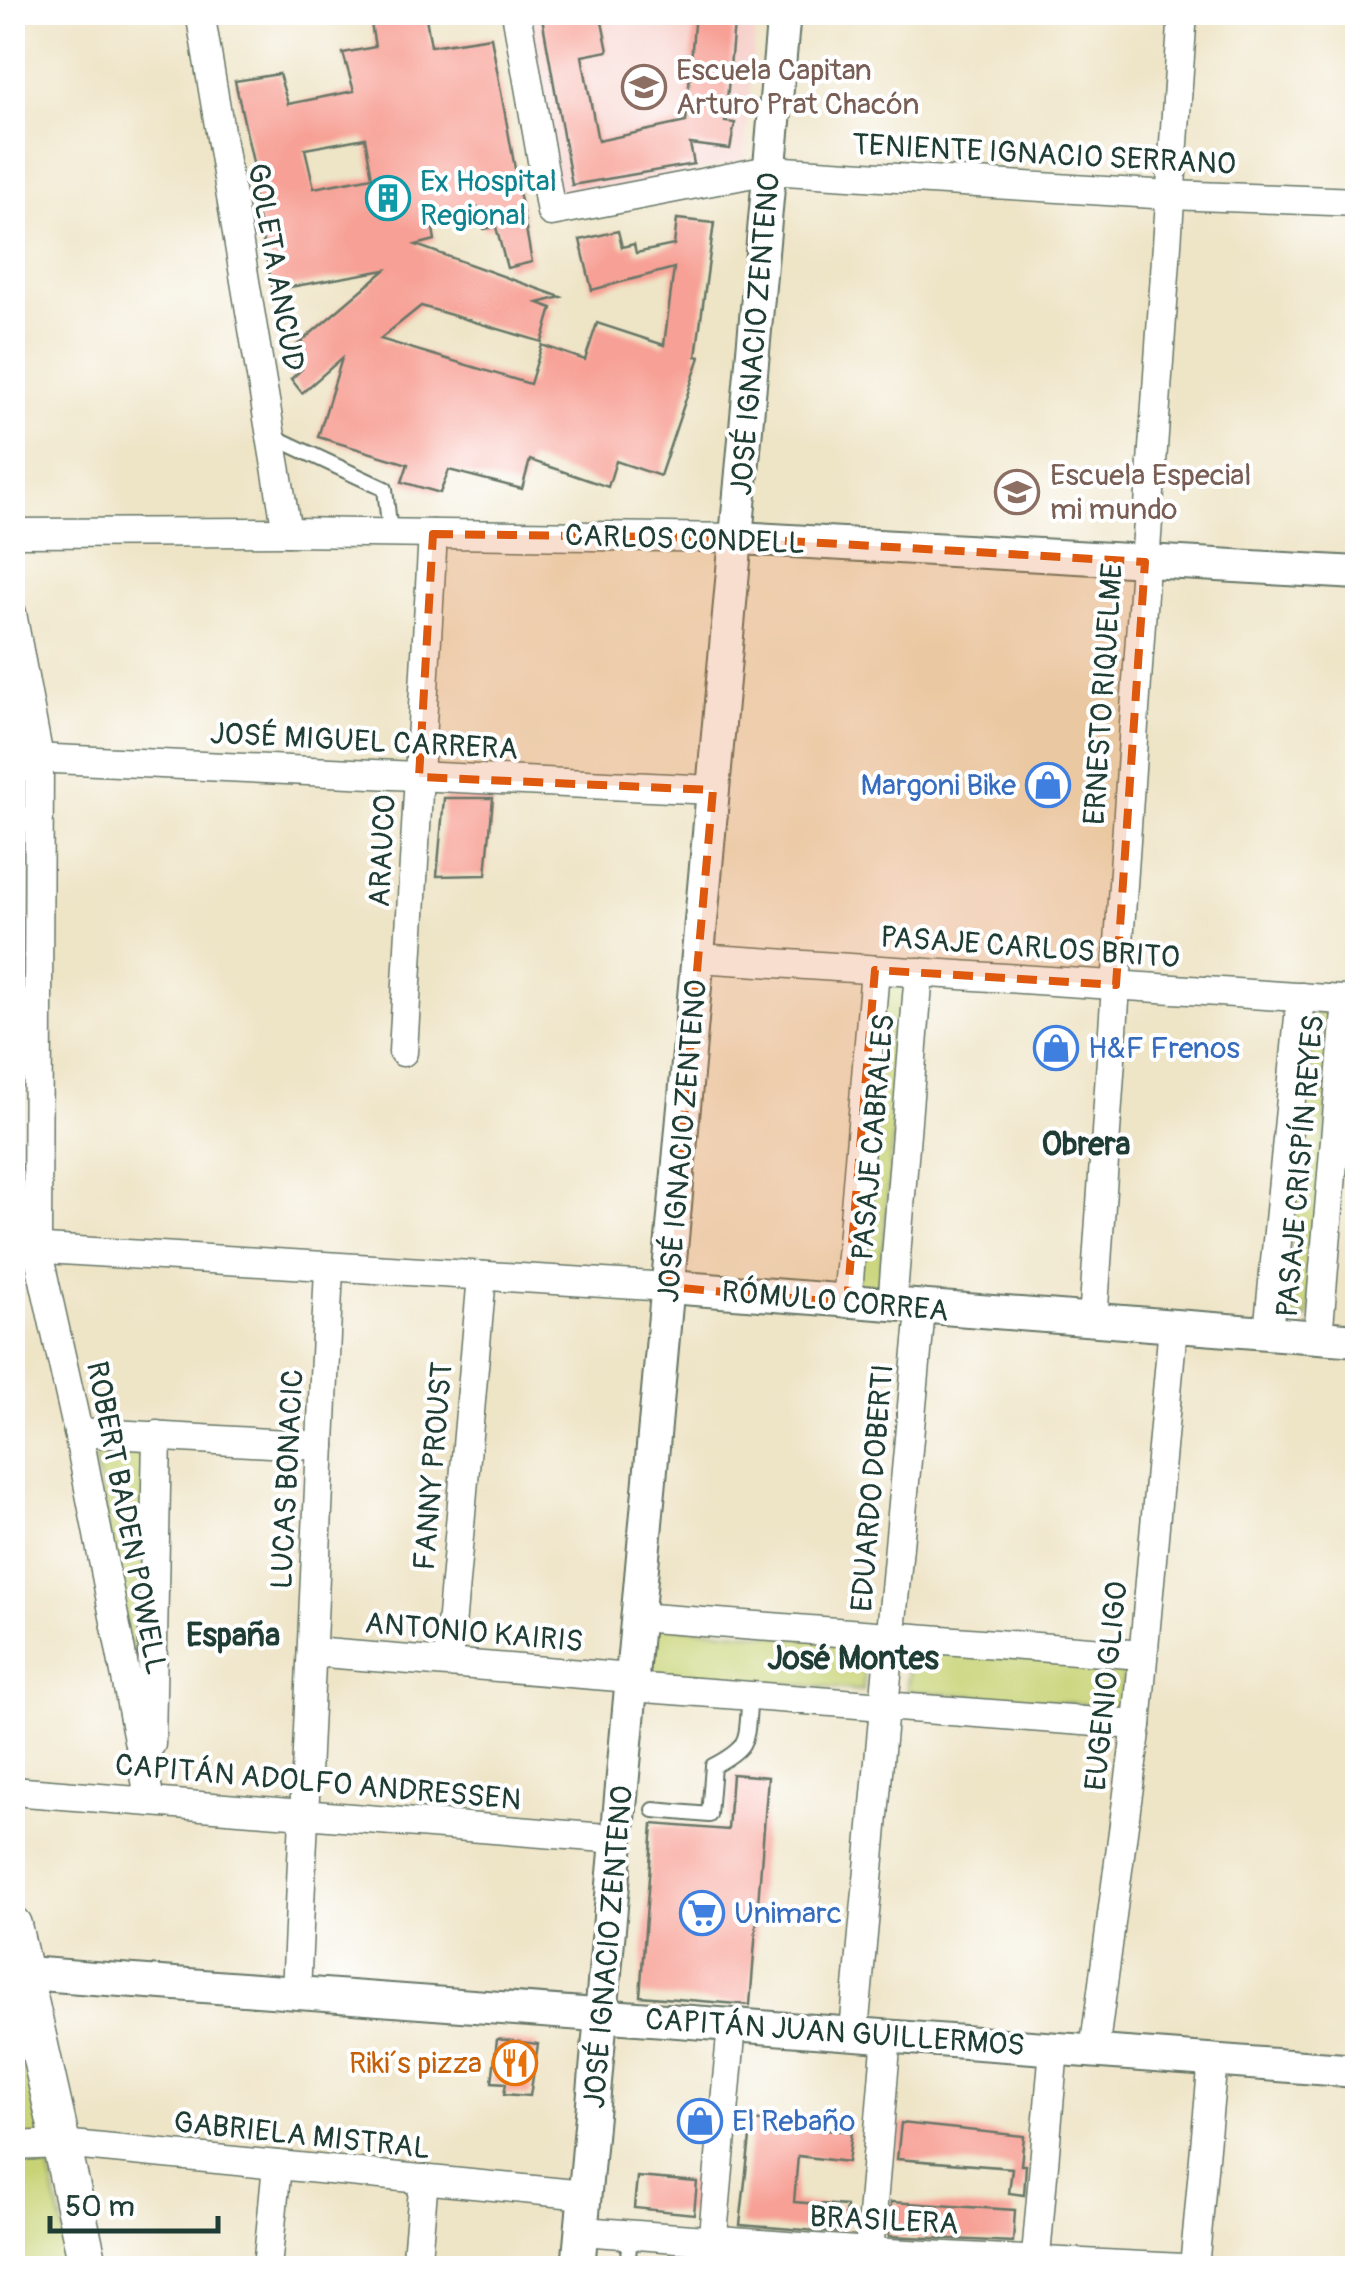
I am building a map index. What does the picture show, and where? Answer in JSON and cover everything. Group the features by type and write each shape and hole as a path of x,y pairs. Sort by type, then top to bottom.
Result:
{"main road":[{"path":"12,1926 18,1973 89,2268"}],"street":[{"name":"GOLETA ANCUD","path":"200,12 287,532"},
{"name":"TENIENTE IGNACIO SERRANO","path":"516,12 551,212 770,170 1170,195 1358,202"},
{"name":"JOSÉ IGNACIO ZENTENO","path":"578,2268 784,12"},
{"name":"ERNESTO RIQUELME","path":"1093,1321 1183,12"},
{"name":"CARLOS CONDELL","path":"12,534 287,532 738,538 1358,573"},
{"name":"ARAUCO","path":"403,1052 433,534"},
{"name":"ROBERT BADEN POWELL","path":"12,613 26,758 25,1248 78,1432 150,1801"},
{"name":"JOSÉ MIGUEL CARRERA","path":"26,758 713,790"},
{"name":"PASAJE CARLOS BRITO","path":"698,958 1352,1000"},
{"name":"PASAJE CABRALES","path":"847,1302 875,970"},
{"name":"PASAJE CABRALES","path":"907,1308 919,972"},
{"name":"PASAJE CRISPÍN REYES","path":"1268,1334 1301,997"},
{"name":"PASAJE CRISPÍN REYES","path":"1318,1337 1352,1000"},
{"name":"RÓMULO CORREA","path":"25,1248 669,1287 1358,1340"},
{"name":"LUCAS BONACIC","path":"296,1993 329,1268"},
{"name":"FANNY PROUST","path":"448,1661 482,1276"},
{"name":"EDUARDO DOBERTI","path":"854,2032 891,1636 907,1308"},
{"name":"EUGENIO GLIGO","path":"1094,2052 1137,1725 1173,1326"},
{"path":"78,1432 321,1446"},
{"path":"150,1801 156,1434"},
{"path":"637,1617 1143,1656"},
{"name":"ANTONIO KAIRIS","path":"312,1652 448,1661 750,1697 1137,1725"},
{"name":"CAPITÁN ADOLFO ANDRESSEN","path":"12,1790 618,1839"},
{"name":"CAPITÁN JUAN GUILLERMOS","path":"18,1973 1358,2071"},
{"path":"711,2256 732,2025"},
{"path":"869,2252 888,2035"},
{"path":"1035,2265 1054,2048"},
{"path":"1194,2268 1213,2059"},
{"name":"GABRIELA MISTRAL","path":"12,2146 62,2144 585,2194"},
{"path":"267,2268 277,2164"},
{"path":"416,2268 424,2179"},
{"name":"BRASILERA","path":"582,2232 630,2236 711,2256 869,2252 1035,2265 1182,2268"}],"lane":[{"path":"272,436 385,490 390,533"},
{"path":"654,1810 709,1815 713,1766 744,1745 750,1697"},
{"path":"627,2268 630,2236"}],"highlighted area":[{"path":"433,534 738,538 1145,562 1116,985 875,970 847,1303 669,1287 713,790 419,777"}],"shaded area":[{"name":"Escuela Capitan Arturo Prat Chacón","path":"523,13 757,13 744,161 557,203"}],"green space":[{"path":"884,985 907,987 879,1293 856,1290"},
{"path":"1314,1011 1337,1013 1308,1318 1285,1316"},
{"path":"92,1446 146,1447 140,1706"},
{"path":"650,1624 867,1643 863,1691 646,1672"},
{"path":"910,1649 1124,1665 1121,1707 907,1691"},
{"path":"13,2005 72,2268 13,2268"}],"building":[{"path":"369,12 425,12 431,46 491,37 532,262 507,268 496,227 484,229 478,208 431,218 435,240 416,245 561,297 538,303 552,308 542,342 421,306 380,339 530,384 542,345 585,360 597,323 664,345 674,268 592,290 580,240 618,231 622,247 634,244 636,253 674,245 677,219 714,223 696,356 700,357 660,476 616,461 608,487 530,460 522,489 449,470 440,493 402,482 408,464 318,437 342,358 302,393 291,379 302,369 288,353 385,270 273,290 248,169 254,167 235,81 279,74 288,104 354,91 343,53 375,47","holes":["365,138 372,177 314,188 305,149"]},
{"path":"541,12 600,12 608,51 582,56 598,141 686,122 695,12 735,12 725,122 735,123 730,149 690,144 694,164 572,185"},
{"path":"444,798 493,798 486,875 437,876"},
{"name":"Unimarc","path":"732,1774 768,1777 750,2005 640,1996 653,1824 728,1830"},
{"name":"Riki´s pizza","path":"497,2039 538,2044 530,2096 504,2094 506,2083 492,2082"},
{"path":"752,2120 852,2132 848,2162 798,2156 794,2202 846,2206 843,2233 740,2225"},
{"path":"901,2123 1024,2136 1024,2195 1009,2193 1012,2168 897,2159"},
{"path":"637,2177 697,2182 694,2214 634,2208"},
{"path":"891,2202 1015,2210 1013,2242 889,2236"}],"place":[{"name":"Escuela Capitan Arturo Prat Chacón","path":"644,87"},
{"name":"Ex Hospital Regional","path":"388,198"},
{"name":"Escuela Especial mi mundo","path":"1017,492"},
{"name":"Margoni Bike","path":"1048,785"},
{"name":"H&F Frenos","path":"1056,1048"},
{"name":"Unimarc","path":"702,1913"},
{"name":"Riki´s pizza","path":"515,2063"},
{"name":"El Rebaño","path":"700,2121"}],"district":[{"name":"Obrera","path":"1086,1144"},
{"name":"España","path":"233,1635"},
{"name":"José Montes","path":"853,1658"}]}
